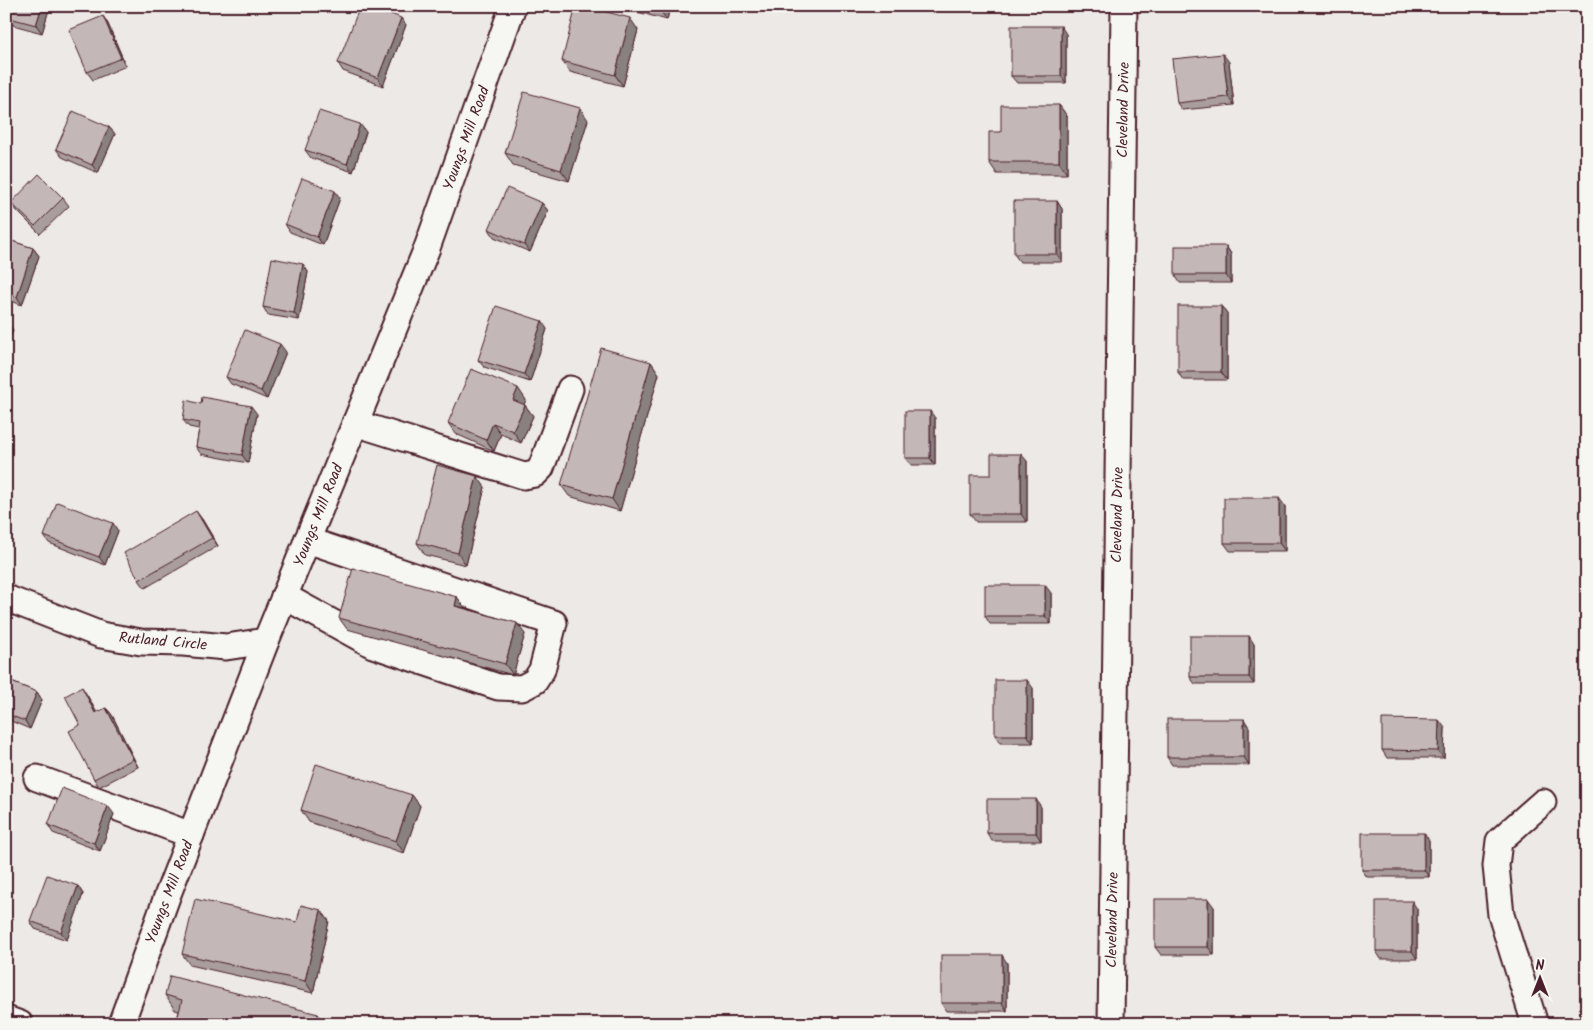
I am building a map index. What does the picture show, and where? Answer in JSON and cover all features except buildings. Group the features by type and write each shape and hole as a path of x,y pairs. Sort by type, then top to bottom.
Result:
{"street":[{"name":"Youngs Mill Road","path":"121,1024 266,641 427,248 513,6"},
{"name":"Cleveland Drive","path":"1111,1024 1124,6"},
{"path":"355,423 524,476 535,474 541,468 570,389"},
{"path":"284,596 373,645 498,687 522,688 535,681 542,670 554,624 308,540"},
{"name":"Rutland Circle","path":"6,598 101,635 140,642 226,646 266,641"},
{"path":"37,778 191,835"},
{"path":"1535,1024 1501,915 1496,866 1499,841 1543,802"},
{"path":"6,1019 20,1024"}]}
